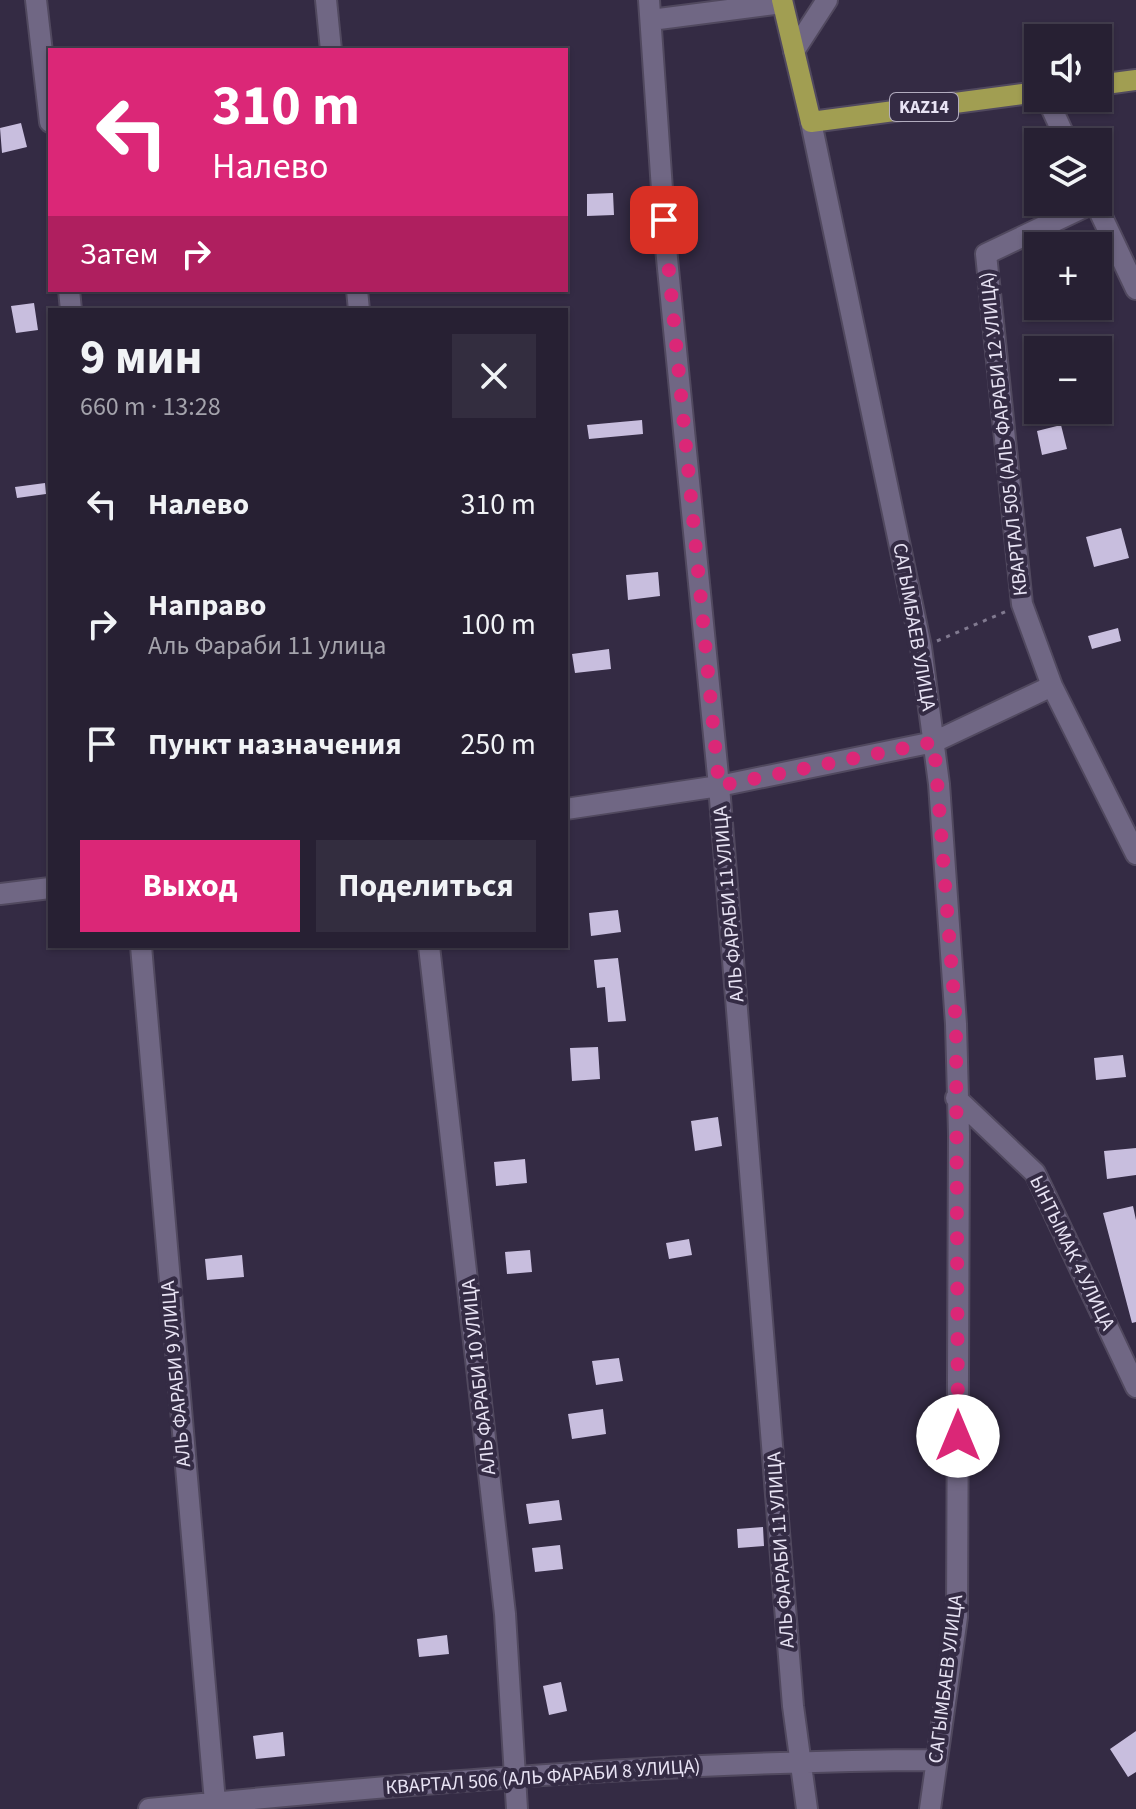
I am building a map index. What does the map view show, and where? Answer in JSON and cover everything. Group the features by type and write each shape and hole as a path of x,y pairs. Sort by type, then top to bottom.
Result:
{"main road":[{"path":"782,2 811,122"},
{"path":"1112,83 1136,80"},
{"name":"KAZ14","path":"811,122 1024,94"}],"street":[{"path":"36,0 48,105"},
{"path":"326,0 331,48"},
{"path":"794,51 827,0"},
{"path":"650,10 782,2"},
{"name":"АЛЬ ФАРАБИ 11 УЛИЦА","path":"650,10 666,248 719,786 793,1706 807,1809"},
{"name":"САГЫМБАЕВ УЛИЦА","path":"811,122 921,647 934,742 956,1024 959,1134 957,1617 930,1809"},
{"name":"КВАРТАЛ 505 (АЛЬ ФАРАБИ 12 УЛИЦА)","path":"1066,216 986,254 1022,604 1052,686 1136,854"},
{"path":"1102,216 1136,289"},
{"path":"568,809 719,786 934,742 1052,686"},
{"path":"0,894 48,888"},
{"name":"АЛЬ ФАРАБИ 9 УЛИЦА","path":"141,948 188,1529 204,1805"},
{"name":"АЛЬ ФАРАБИ 10 УЛИЦА","path":"429,948 498,1553 517,1775 517,1809"},
{"name":"ЫНТЫМАК 4 УЛИЦА","path":"956,1098 1035,1173 1136,1387"},
{"name":"КВАРТАЛ 506 (АЛЬ ФАРАБИ 8 УЛИЦА)","path":"149,1809 517,1775 802,1760 937,1760"}],"path":[{"path":"921,647 1022,604"}],"building":[{"path":"21,123 27,147 2,153 0,128"},
{"path":"613,193 614,215 587,216 587,194"},
{"path":"34,303 38,330 16,333 11,306"},
{"path":"642,420 643,434 589,439 587,425"},
{"path":"1061,425 1067,449 1042,455 1037,431"},
{"path":"45,483 46,494 17,498 15,487"},
{"path":"1121,528 1129,558 1094,567 1086,537"},
{"path":"658,572 660,596 628,600 626,575"},
{"path":"1118,628 1121,641 1092,649 1088,636"},
{"path":"609,649 611,669 575,673 572,654"},
{"path":"618,910 621,932 591,936 589,913"},
{"path":"618,958 626,1021 608,1022 605,987 597,988 594,960"},
{"path":"598,1047 600,1079 572,1081 570,1048"},
{"path":"1123,1055 1126,1077 1096,1080 1094,1058"},
{"path":"718,1117 722,1146 695,1151 691,1121"},
{"path":"1136,1148 1136,1175 1107,1179 1104,1151"},
{"path":"525,1159 527,1183 496,1186 494,1162"},
{"path":"1133,1206 1136,1220 1136,1322 1132,1323 1103,1213"},
{"path":"689,1239 692,1255 669,1259 666,1243"},
{"path":"530,1250 532,1272 507,1274 505,1252"},
{"path":"242,1255 244,1277 207,1280 205,1259"},
{"path":"619,1358 623,1381 596,1385 592,1361"},
{"path":"603,1409 606,1434 572,1439 568,1414"},
{"path":"559,1500 562,1520 529,1524 526,1504"},
{"path":"763,1527 764,1546 738,1548 737,1529"},
{"path":"560,1545 563,1569 535,1572 532,1548"},
{"path":"447,1635 449,1654 419,1657 417,1639"},
{"path":"561,1682 567,1711 549,1715 543,1686"},
{"path":"1136,1731 1136,1772 1128,1777 1110,1749"},
{"path":"283,1732 285,1756 256,1759 253,1736"}],"route":[{"path":"664,220 719,786 934,742 956,1024 959,1134 958,1436"}]}
